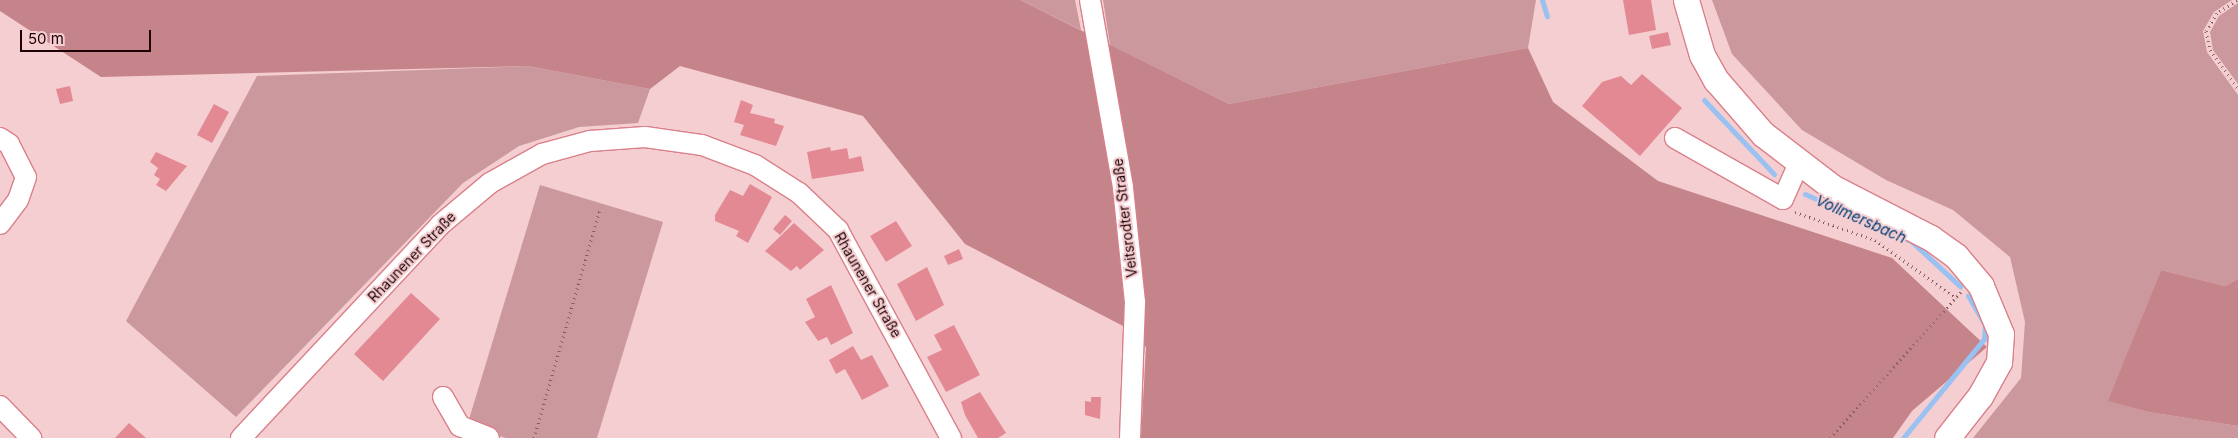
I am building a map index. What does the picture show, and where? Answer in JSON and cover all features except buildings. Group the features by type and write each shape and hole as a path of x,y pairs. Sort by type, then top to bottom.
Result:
{"main road":[{"path":"1686,0 1702,55 1716,80 1763,134 1798,164 1848,196 1931,238 1975,278 1992,305 2002,349 1992,376 1947,438"}],"street":[{"name":"Veitsrodter Straße","path":"1090,0 1123,188 1134,293 1130,438"},
{"name":"Rhaunener Straße","path":"241,438 440,225 490,182 552,152 590,141 645,137 702,145 755,165 799,193 838,230 951,438"},
{"path":"0,138 9,144 26,177 18,200 0,224"},
{"path":"1675,138 1783,199 1798,164"},
{"path":"443,397 460,426 488,438"},
{"path":"0,406 31,438"}],"path":[{"path":"2238,0 2217,13 2206,31 2210,50 2238,89"},
{"path":"1783,199 1796,213 1875,240 1956,298"},
{"path":"534,438 600,209"},
{"path":"1830,438 1975,278"}],"shaded area":[{"path":"0,0 1020,0 1229,104 1528,48 1553,102 1658,181 1892,258 1987,347 1912,411 1893,438 1141,438 1146,347 1125,327 965,244 863,116 680,66 650,89 528,66 101,77 0,11"},
{"path":"1020,0 1075,0 1081,30"},
{"path":"1103,0 1536,0 1528,48 1229,104 1110,45"},
{"path":"1712,0 2232,0 2214,12 2203,31 2207,52 2238,95 2238,279 2225,286 2161,270 2109,401 2148,412 2238,426 2238,438 1973,438 2021,378 2025,322 2010,257 1953,210 1886,180 1802,130 1732,54"},
{"path":"2238,3 2238,84 2213,50 2210,32 2219,16"},
{"path":"528,66 650,89 638,123 579,127 519,146 463,183 236,417 126,321 257,76"},
{"path":"540,185 663,222 597,438 506,438 467,426"},
{"path":"2161,270 2225,286 2238,279 2238,426 2148,412 2108,401"}],"waterway":[{"name":"Vollmersbach","path":"1542,0 1547,16"},
{"name":"Vollmersbach","path":"1704,100 1774,174"},
{"name":"Vollmersbach","path":"1805,194 1911,241 1960,286"},
{"name":"Vollmersbach","path":"1903,438 1984,339 1985,325 1968,295"}]}
